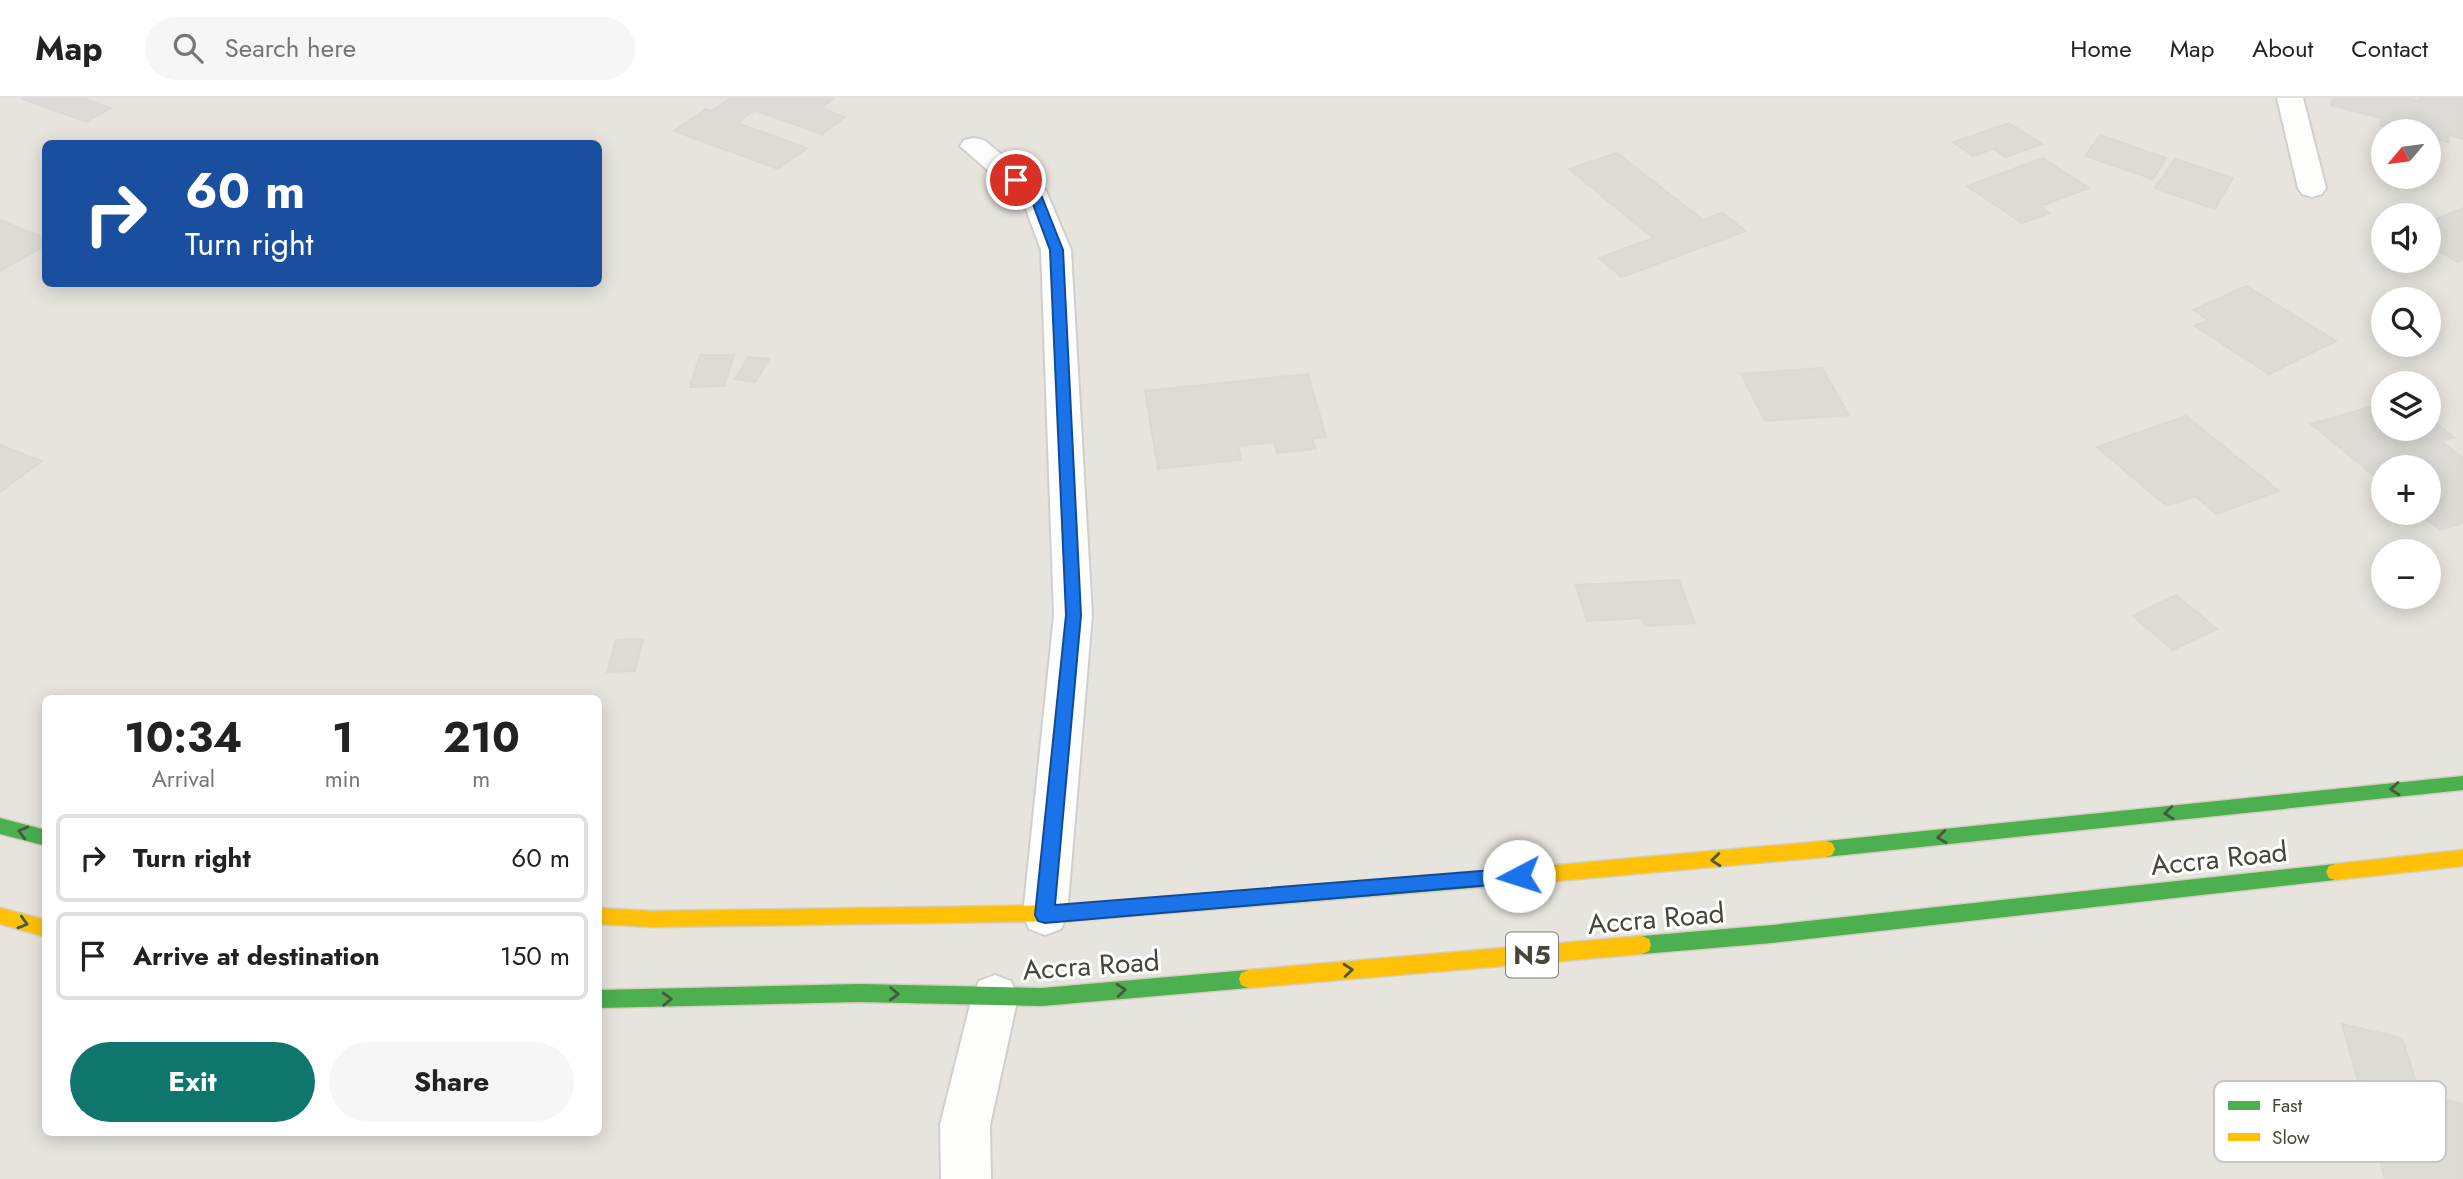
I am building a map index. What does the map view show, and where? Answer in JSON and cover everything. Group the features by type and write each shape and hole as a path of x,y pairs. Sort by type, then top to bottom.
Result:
{"main road":[{"name":"Accra Road","path":"602,916 652,919 1045,915 1742,858 2463,783"},
{"path":"0,826 42,837"},
{"name":"Accra Road","path":"602,999 859,993 1042,997 1772,934 2463,858"},
{"path":"0,916 42,928"}],"street":[{"path":"2290,98 2312,188"},
{"path":"974,146 1037,197 1056,250 1073,615 1045,915"},
{"path":"966,1179 965,1125 995,997"}],"shaded area":[{"path":"0,98 2463,98 2463,1179 0,1179"}],"building":[{"path":"21,98 82,98 111,108 86,122"},
{"path":"731,98 834,98 821,108 845,117 822,134 754,110 737,123 807,148 778,169 674,131 706,109 712,111"},
{"path":"2332,98 2406,98 2419,101 2420,98 2463,98 2463,139 2449,135 2448,142 2441,140 2441,119 2382,119 2331,105"},
{"path":"2009,123 2042,144 2006,157 1993,149 1973,156 1953,142"},
{"path":"2100,135 2166,158 2153,179 2085,156"},
{"path":"1617,153 1703,220 1722,213 1746,231 1622,277 1599,258 1653,238 1569,169"},
{"path":"2043,158 2089,188 2040,206 2050,213 2022,223 1967,186"},
{"path":"2175,159 2233,178 2215,209 2155,188"},
{"path":"2463,208 2463,259 2458,262 2441,252 2441,217"},
{"path":"0,220 42,237 42,247 0,271"},
{"path":"2247,286 2336,341 2269,374 2195,326 2208,320 2193,310"},
{"path":"700,355 734,355 724,386 690,387"},
{"path":"748,357 769,359 755,382 735,379"},
{"path":"1822,368 1849,415 1765,421 1741,374"},
{"path":"1308,374 1326,437 1312,439 1316,449 1277,453 1274,442 1238,446 1241,460 1158,469 1145,391"},
{"path":"2371,407 2371,441 2441,441 2463,458 2463,523 2440,530 2434,525 2441,525 2441,455 2371,455 2371,473 2311,424"},
{"path":"2186,416 2279,491 2216,514 2195,496 2167,506 2097,447"},
{"path":"2441,427 2454,437 2441,441"},
{"path":"0,445 42,461 0,492"},
{"path":"1679,580 1695,623 1645,626 1643,618 1587,621 1576,585"},
{"path":"2176,595 2217,629 2173,650 2133,616"},
{"path":"643,639 635,671 607,672 616,640"},
{"path":"2342,1024 2402,1038 2416,1081 2358,1081"},
{"path":"2446,1100 2463,1104 2463,1179 2385,1179 2380,1162 2446,1162"}],"traffic: fast":[{"path":"1826,849 2463,783"},
{"path":"0,826 42,837"},
{"path":"1642,945 1772,934 2335,872"},
{"path":"1071,913 1557,873"},
{"path":"602,999 859,993 1042,997 1248,979"}],"traffic: slow":[{"path":"1557,873 1826,849"},
{"path":"2335,872 2463,858"},
{"path":"602,916 651,919 1071,913"},
{"path":"0,916 42,928"},
{"path":"1248,979 1642,945"}],"route":[{"path":"1016,180 1037,197 1056,250 1073,615 1045,915 1519,876"}]}
